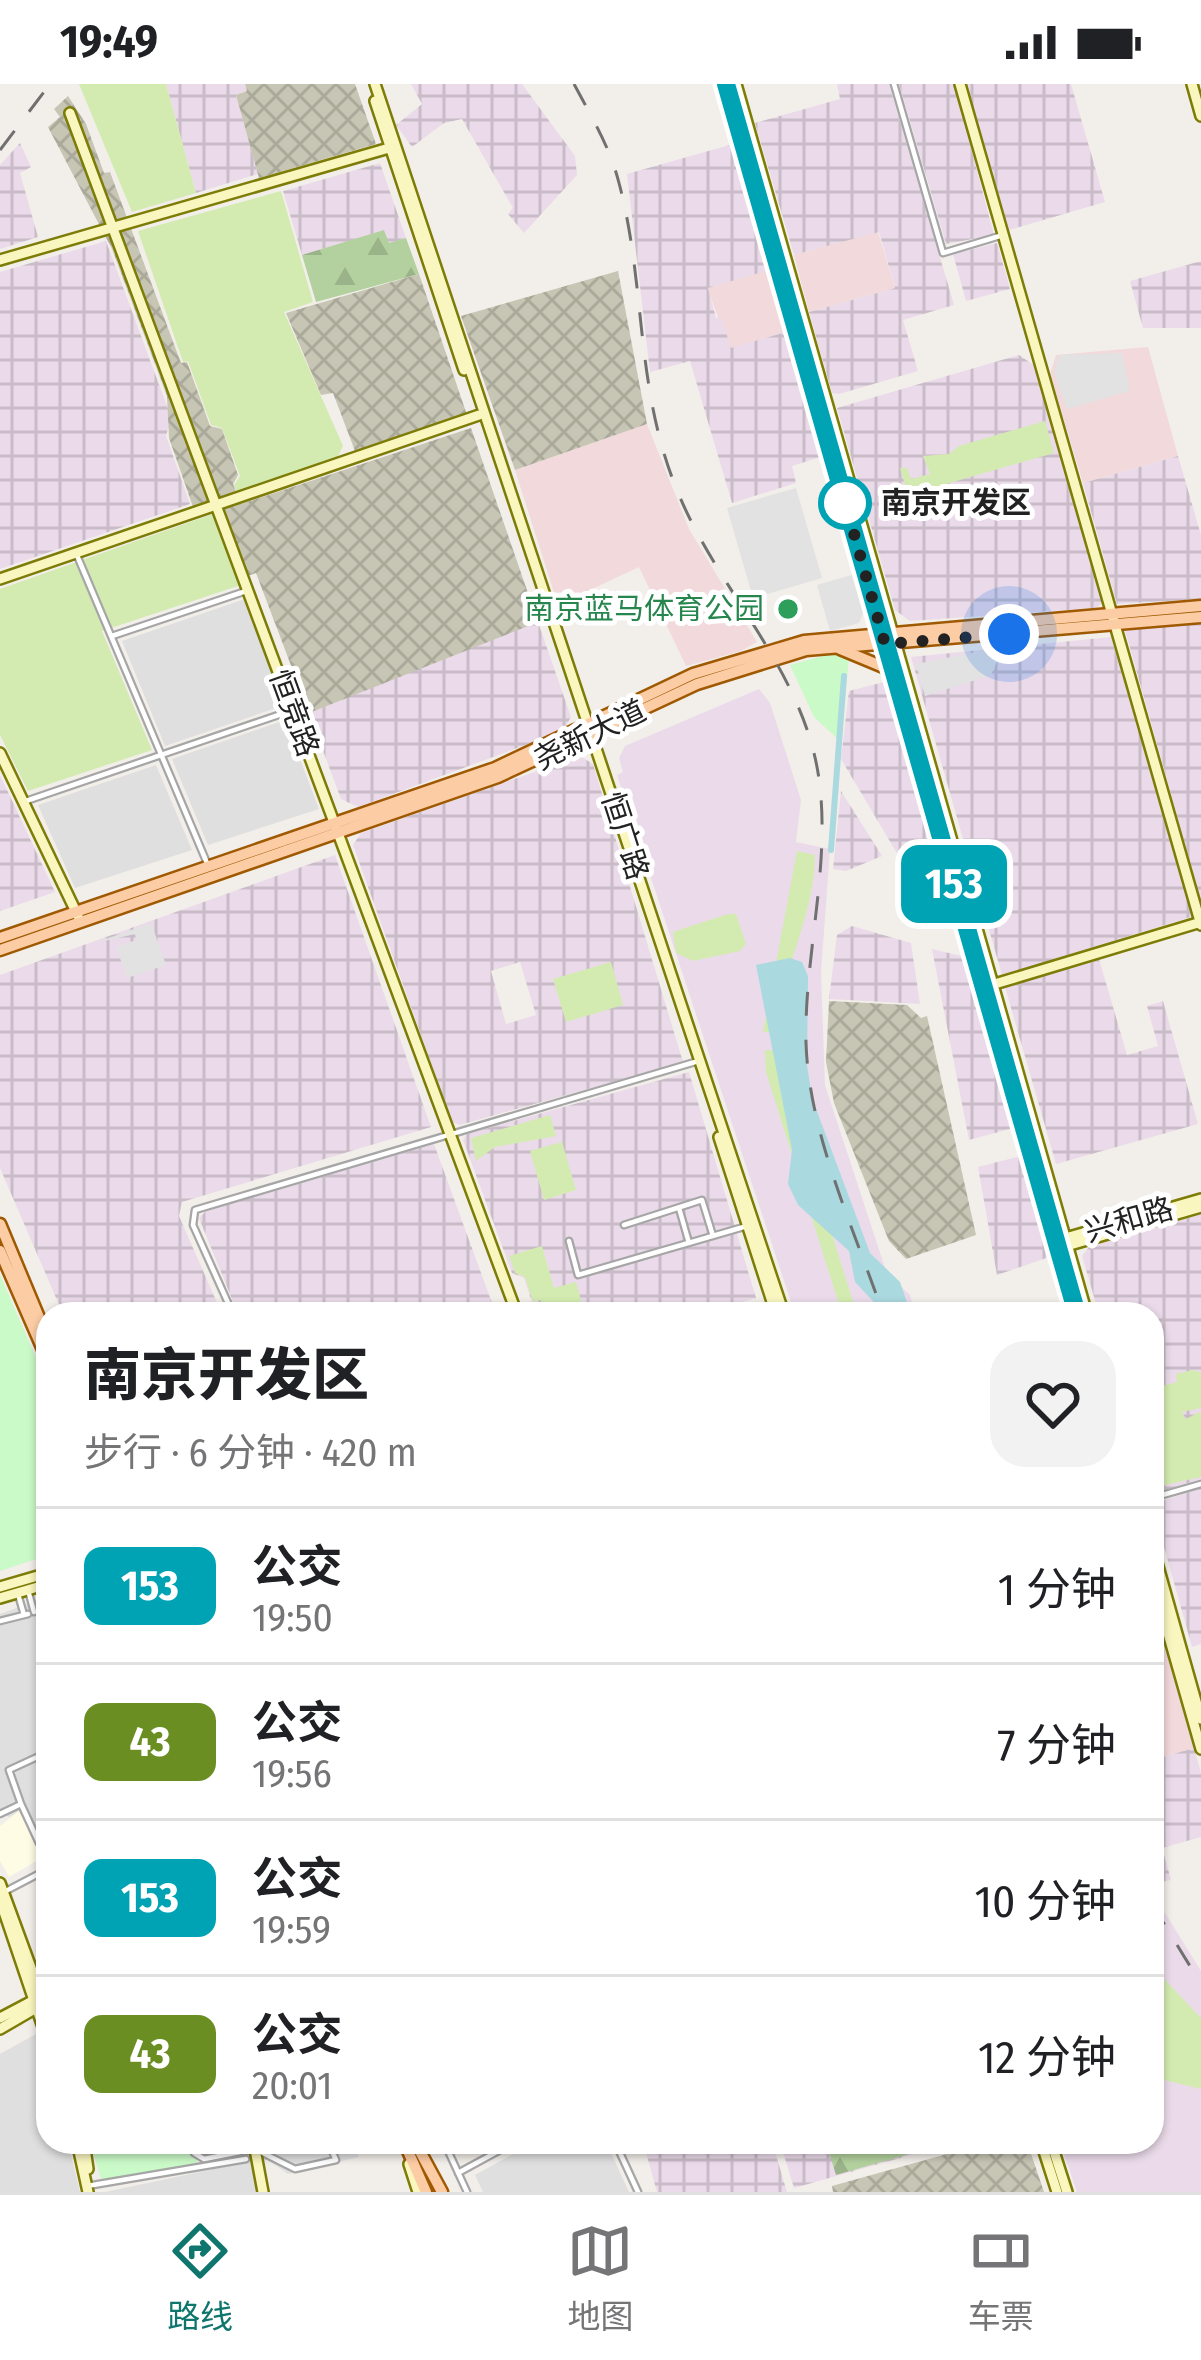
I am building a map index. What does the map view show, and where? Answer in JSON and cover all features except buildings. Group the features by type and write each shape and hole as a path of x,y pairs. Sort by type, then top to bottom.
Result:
{"main road":[{"name":"尧新大道","path":"1114,620 1201,606"},
{"name":"尧新大道","path":"589,731 715,677 831,646 1114,620 1201,617"},
{"name":"尧新大道","path":"0,950 208,866 498,777 733,661 804,640 890,638"},
{"path":"831,646 893,671"},
{"name":"尧新大道","path":"0,938 337,827"},
{"path":"0,1224 36,1310"},
{"path":"0,1251 36,1334"},
{"path":"411,2154 420,2192"},
{"path":"415,2154 439,2192"}],"street":[{"name":"恒广路","path":"373,84 776,1302"},
{"path":"726,84 890,638 893,671 1083,1302"},
{"path":"736,84 987,986"},
{"path":"894,84 943,253 1003,235"},
{"path":"961,84 1201,923 987,986"},
{"path":"1192,84 1201,116"},
{"name":"恒竞路","path":"70,113 512,1302"},
{"name":"恒广路","path":"394,151 776,1302"},
{"path":"0,260 394,151"},
{"path":"0,579 479,415"},
{"path":"76,553 208,866"},
{"path":"110,636 249,590"},
{"path":"23,802 293,710"},
{"path":"0,753 78,916"},
{"path":"228,1302 191,1216 201,1207 695,1062"},
{"path":"624,1225 702,1200 713,1236"},
{"name":"兴和路","path":"1062,1243 1201,1203"},
{"path":"679,1207 688,1243"},
{"path":"569,1241 578,1275 748,1226"},
{"path":"1062,1243 1074,1302"},
{"path":"1164,1495 1201,1484"},
{"path":"0,1587 36,1576"},
{"path":"0,1598 36,1588"},
{"path":"1164,1588 1201,1719"},
{"path":"0,1621 29,1614 23,1592"},
{"path":"1164,1619 1201,1749"},
{"path":"36,1757 9,1770 36,1837"},
{"path":"0,1814 21,1804"},
{"path":"36,1875 2,1892 36,1981"},
{"path":"0,2018 36,2005"},
{"path":"0,2029 36,2007"},
{"path":"82,2154 88,2190 246,2158"},
{"path":"259,2154 263,2192"},
{"path":"271,2154 295,2169 336,2159 334,2154"},
{"path":"449,2154 467,2192"},
{"path":"458,2173 493,2154"},
{"path":"621,2154 638,2192"},
{"path":"1045,2154 1057,2192"},
{"path":"1055,2154 1067,2192"},
{"path":"136,2178 137,2188"}],"shaded area":[{"path":"166,84 245,84 247,91 236,95 258,174 196,193"},
{"path":"245,84 355,84 376,144 259,178 236,95 247,91"},
{"path":"411,84 522,84 575,156 577,175 524,233 508,214 513,208 462,119 444,123 412,147 396,125 422,104"},
{"path":"837,84 889,84 954,305 903,320 918,371 839,394 832,393 809,312 895,288 879,232 794,255 755,123 840,99"},
{"path":"899,84 954,84 994,235 946,244"},
{"path":"967,84 1071,84 1105,202 1009,230"},
{"path":"68,96 86,124 104,173 110,172 181,363 187,362 210,426 222,429 238,475 233,484 241,504 471,428 538,622 309,713 256,573 239,579 209,502 193,507 169,438 167,396 112,249 48,127 60,117 54,109"},
{"path":"20,143 31,167 20,173 38,237 0,249 0,165"},
{"path":"733,144 769,270 708,288 716,318 721,317 731,348 789,331 824,456 792,466 796,483 732,503 690,361 650,372 627,174"},
{"path":"380,163 406,238 388,244 384,231 302,255 283,191"},
{"path":"878,232 895,288 809,312 794,255"},
{"path":"106,241 171,417 166,436 190,504 0,569 0,272"},
{"path":"997,243 1010,289 966,301 953,254"},
{"path":"1201,261 1201,328 1143,328 1130,281"},
{"path":"771,269 789,331 730,349 707,288"},
{"path":"618,271 647,424 515,470 461,316"},
{"path":"419,274 467,415 355,451 333,393 321,395 286,313"},
{"path":"1148,347 1178,456 1083,483 1050,374 1056,355"},
{"path":"1122,353 1130,391 1067,409 1054,373 1059,355"},
{"path":"1019,355 1035,366 1103,602 1096,608 910,621 895,610 837,408"},
{"path":"647,424 689,529 757,642 741,651 686,666 639,567 558,605 515,470"},
{"path":"1178,456 1201,535 1201,599 1117,604 1083,483"},
{"path":"796,488 822,578 753,598 727,508"},
{"path":"855,574 865,609 859,623 830,631 817,585"},
{"path":"245,599 285,705 165,746 122,641"},
{"path":"538,622 571,717 563,731 358,807 341,799 309,713"},
{"path":"1201,623 1201,901 1125,630"},
{"path":"1111,637 1194,916 1002,975 911,657"},
{"path":"982,651 1001,652 991,675 925,696 916,664"},
{"path":"888,681 935,845 898,855 841,759 849,691"},
{"path":"759,689 770,703 801,800 796,842 830,849 821,973 825,1085 887,1274 912,1302 791,1302 617,775 623,772 619,758 625,746"},
{"path":"285,720 319,809 208,845 172,759"},
{"path":"580,756 593,764 683,1062 460,1125 452,1122 353,845 361,833","holes":["520,962 536,1015 506,1024 491,971"]},
{"path":"156,765 192,850 75,888 38,805"},
{"path":"0,775 55,892 0,911"},
{"path":"841,791 882,856 846,871 833,869"},
{"path":"335,855 431,1127 182,1202 179,1216 217,1302 58,1302 0,1168 0,975"},
{"path":"151,923 166,965 127,978 116,947 136,940 135,934 95,943"},
{"path":"852,926 911,943 920,1004 829,999 837,935"},
{"path":"932,949 970,958 1017,1127 969,1140"},
{"path":"1099,959 1127,1055 1158,1046 1147,1006 1163,1001 1198,1124 1056,1164 1005,987"},
{"path":"829,1001 907,1005 921,1018 927,1016 976,1235 906,1259 889,1241 834,1103 826,1062"},
{"path":"689,1072 756,1298 743,1302 532,1302 524,1278 512,1273 463,1140 467,1134"},
{"path":"434,1144 492,1302 233,1302 199,1218 206,1211"},
{"path":"1025,1155 1055,1255 997,1275 978,1167"},
{"path":"1201,1214 1201,1479 1164,1490 1164,1302 1095,1302 1082,1256 1089,1247"},
{"path":"1201,1488 1201,1644 1192,1647 1164,1547 1164,1500"},
{"path":"36,1601 36,1846 19,1811 9,1817 0,1811 0,1614"},
{"path":"1164,1644 1194,1748 1164,1757"},
{"path":"1194,1748 1201,1773 1201,1837 1164,1847 1164,1757"},
{"path":"19,1811 36,1840 36,1861 9,1877 0,1861 0,1826"},
{"path":"1164,1855 1171,1880 1164,1881"},
{"path":"1164,1911 1201,1971 1201,2192 1077,2192 1064,2154 1164,2154"},
{"path":"36,2034 36,2154 71,2154 80,2192 0,2192 0,2054"},
{"path":"188,2154 242,2154 202,2163"},
{"path":"248,2154 359,2157 288,2174 268,2160 253,2161 259,2192 105,2192 252,2161"},
{"path":"513,2154 612,2154 629,2192 483,2192 475,2175"},
{"path":"646,2154 776,2154 787,2192 657,2192"},
{"path":"784,2154 914,2154 794,2188"},
{"path":"947,2154 1031,2154 1044,2192 833,2192 832,2186"}],"green space":[{"path":"79,84 166,84 196,193 132,212"},
{"path":"281,191 313,302 284,312 343,446 338,456 307,467 308,473 239,497 234,485 240,476 222,428 211,425 188,361 183,362 138,231"},
{"path":"384,230 389,243 406,238 419,274 316,302 302,255"},
{"path":"1045,421 1054,453 908,495 900,468 907,468 911,479 930,474 923,456 949,454 959,446"},
{"path":"213,514 241,585 102,631 152,750 28,791 0,735 0,589"},
{"path":"833,653 849,657 841,742 814,717 790,665"},
{"path":"797,851 815,855 809,900 776,1033 763,1032"},
{"path":"736,914 746,944 740,951 693,961 676,953 673,932"},
{"path":"611,962 623,1005 566,1022 553,979"},
{"path":"765,1050 774,1050 853,1302 838,1302 766,1072"},
{"path":"550,1115 556,1136 495,1147 476,1161 471,1138"},
{"path":"562,1142 576,1190 544,1200 530,1151"},
{"path":"542,1246 554,1288 576,1282 582,1302 533,1302 525,1277 515,1273 509,1256"},
{"path":"0,1275 36,1358 36,1559 0,1571"},
{"path":"1201,1372 1201,1408 1182,1412 1186,1419 1201,1411 1201,1477 1164,1485 1164,1386 1177,1382 1176,1374"},
{"path":"1164,1979 1201,2018 1201,2089 1164,2080"},
{"path":"94,2154 192,2154 200,2166 101,2179"},
{"path":"830,2154 910,2154 836,2175"}],"water":[{"path":"790,958 802,962 808,976 807,1065 812,1098 870,1253 900,1282 907,1302 874,1302 855,1282 849,1251 798,1205 788,1184 792,1150 756,965"}],"waterway":[{"path":"831,850 844,676"}],"railway":[{"path":"0,150 50,84"},
{"path":"574,84 619,183 655,416 679,495 779,668 810,740 819,779 822,845 806,1010 809,1078 824,1146 879,1302"},
{"path":"1164,1924 1201,1984"}],"bus line":[{"name":"153","path":"726,84 1074,1302"}],"place":[{"name":"南京开发区","path":"845,503"},
{"name":"南京蓝马体育公园","path":"788,609"}],"route":[{"path":"845,503 844,498 885,644 1009,634"}]}
